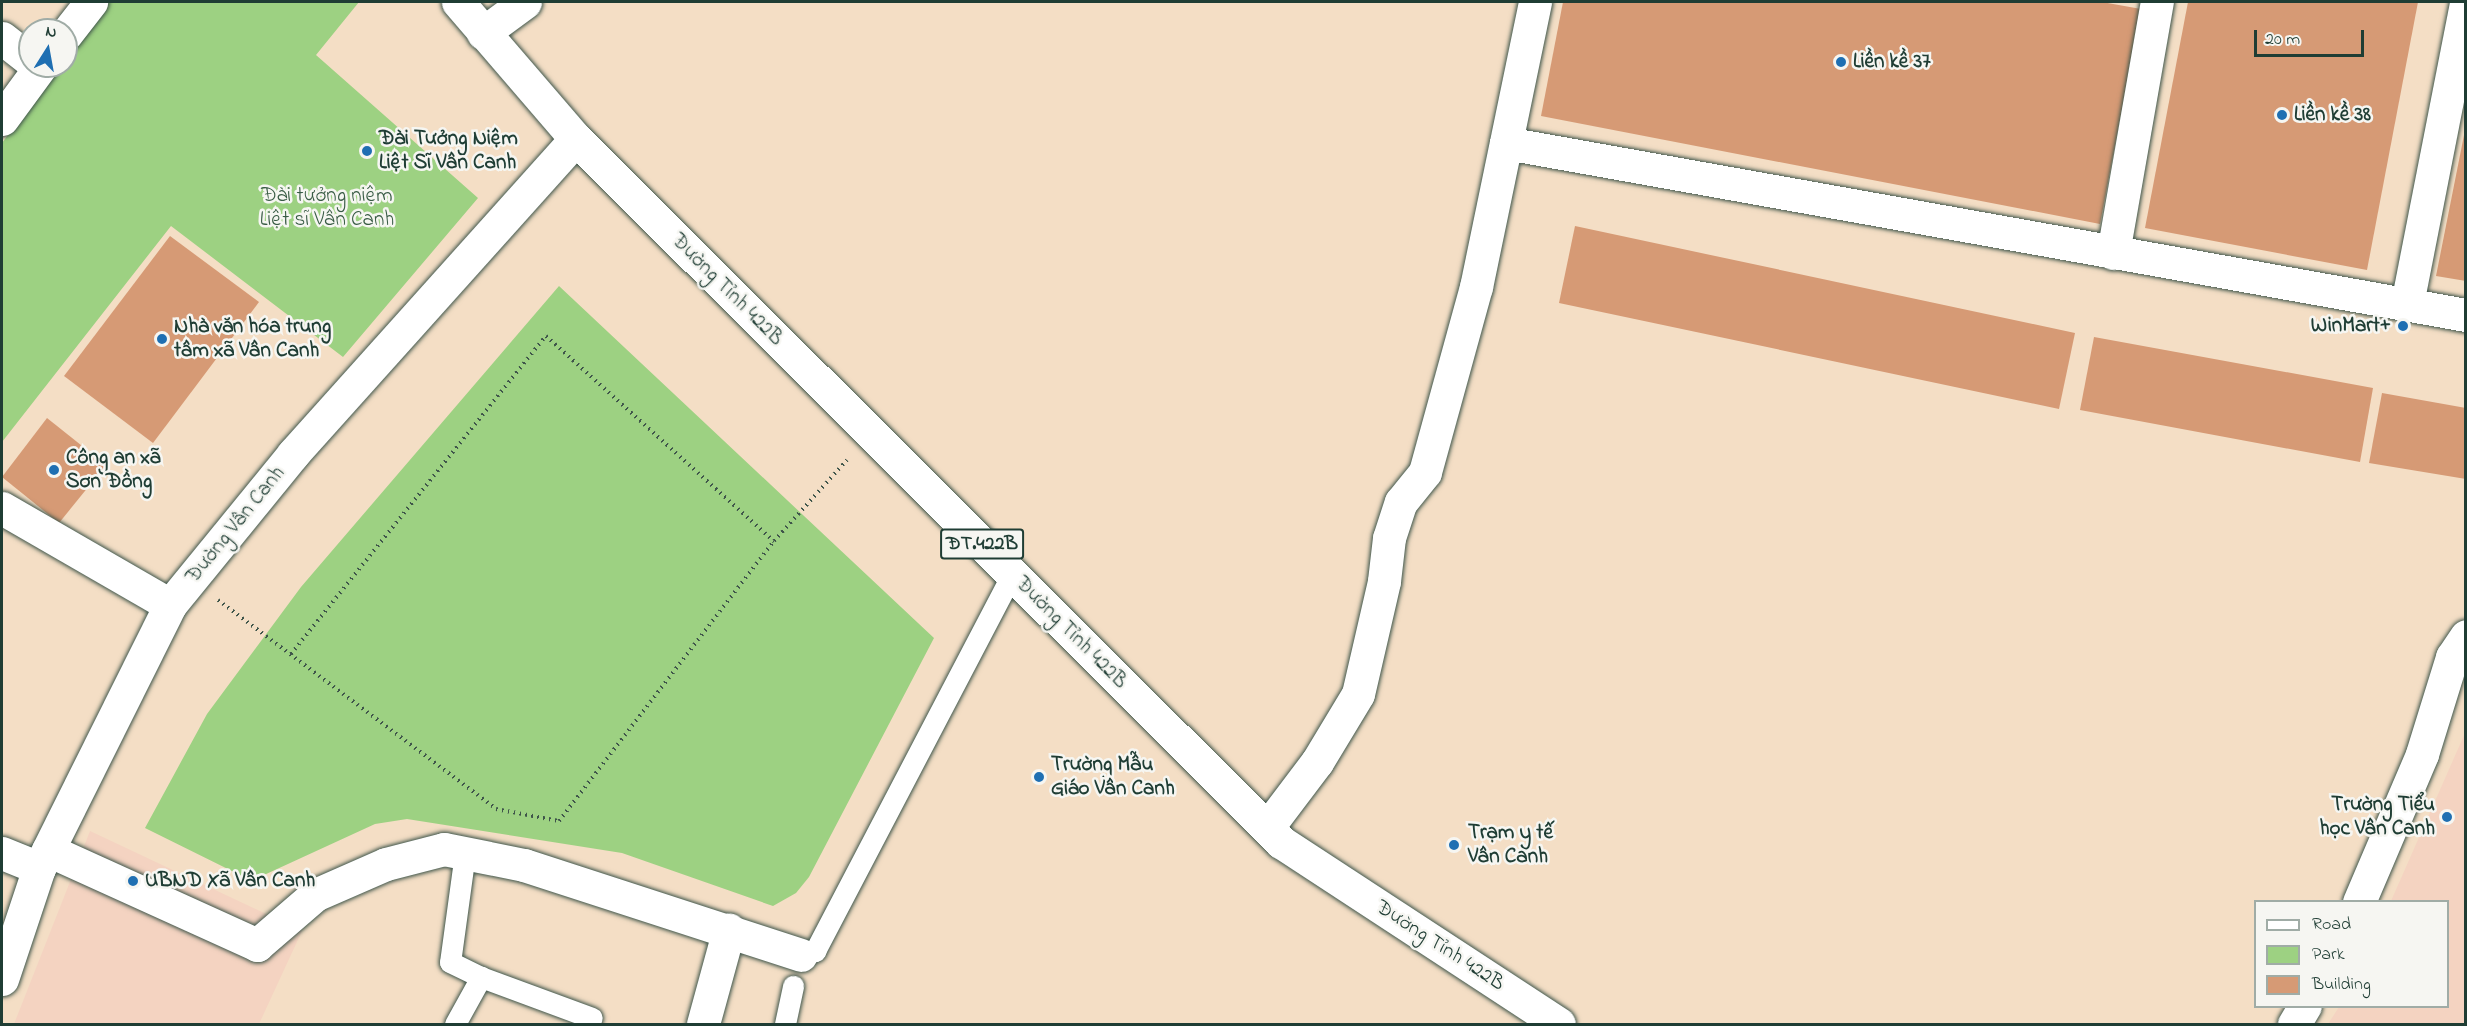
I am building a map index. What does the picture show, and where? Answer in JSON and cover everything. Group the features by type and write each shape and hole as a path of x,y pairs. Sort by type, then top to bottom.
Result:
{"street":[{"path":"78,19 91,2"},
{"name":"Đường Tỉnh 422B","path":"458,2 576,139 1281,842 1559,1024"},
{"path":"483,33 489,2"},
{"path":"483,33 525,2"},
{"path":"1267,828 1317,762 1358,694 1384,581 1389,538 1401,502 1425,472 1476,287 1535,2"},
{"path":"2113,253 2157,2"},
{"path":"2407,304 2466,2"},
{"path":"2,38 18,50"},
{"path":"2,119 29,78"},
{"name":"Đường Vân Canh","path":"2,980 44,859 170,604 293,454 576,139"},
{"path":"1506,143 2466,315"},
{"path":"2,508 170,604"},
{"path":"2361,900 2422,754 2452,657 2466,636"},
{"path":"2,853 44,859 257,945 315,895 357,876 416,855 444,849 524,865 729,929 801,955"},
{"path":"703,1024 729,929"},
{"path":"2294,1024 2304,1008"}],"lane":[{"path":"801,955 815,951 1012,574"},
{"path":"465,853 450,962 481,977 592,1018"},
{"path":"455,1024 481,977"},
{"path":"785,1024 793,986"}],"path":[{"path":"291,654 546,336 774,541"},
{"path":"191,579 496,809 559,821 774,541 871,435"}],"shaded area":[{"name":"Trường Tiểu học Vân Canh","path":"2465,733 2465,1024 2328,1024 2338,1008 2449,1008 2449,900 2391,900"},
{"name":"UBND Xã Vân Canh","path":"90,831 302,931 259,1024 14,1024"}],"green space":[{"name":"Đài tưởng niệm Liệt sĩ Vân Canh","path":"108,2 359,2 316,55 478,198 343,357 171,226 2,442 2,143 50,78 78,78 78,41"},
{"path":"559,286 934,638 809,877 796,893 773,906 622,853 407,819 375,824 264,875 244,877 145,828 207,714 301,587"}],"building":[{"name":"Liền kề 37","path":"1563,2 2102,2 2141,9 2100,224 1541,116"},
{"name":"Liền kề 38","path":"2188,2 2418,2 2367,270 2145,228"},
{"path":"2466,125 2466,281 2436,276"},
{"path":"1575,226 2075,333 2059,409 1559,303"},
{"name":"Nhà văn hóa trung tâm xã Vân Canh","path":"170,236 259,302 153,443 64,376"},
{"path":"2094,337 2373,388 2360,462 2080,410"},
{"path":"2382,393 2466,408 2466,479 2369,463"},
{"name":"Công an xã Sơn Đồng","path":"47,418 106,465 59,523 2,477"}],"place":[{"name":"Liền kề 37","path":"1841,62"},
{"name":"Liền kề 38","path":"2282,115"},
{"name":"Đài Tưởng Niệm Liệt Sĩ Vân Canh","path":"367,151"},
{"name":"WinMart+","path":"2403,326"},
{"name":"Nhà văn hóa trung tâm xã Vân Canh","path":"162,339"},
{"name":"Công an xã Sơn Đồng","path":"54,470"},
{"name":"Trường Mẫu Giáo Vân Canh","path":"1039,777"},
{"name":"Trường Tiểu học Vân Canh","path":"2447,817"},
{"name":"Trạm y tế Vân Canh","path":"1454,845"},
{"name":"UBND Xã Vân Canh","path":"133,881"}]}
